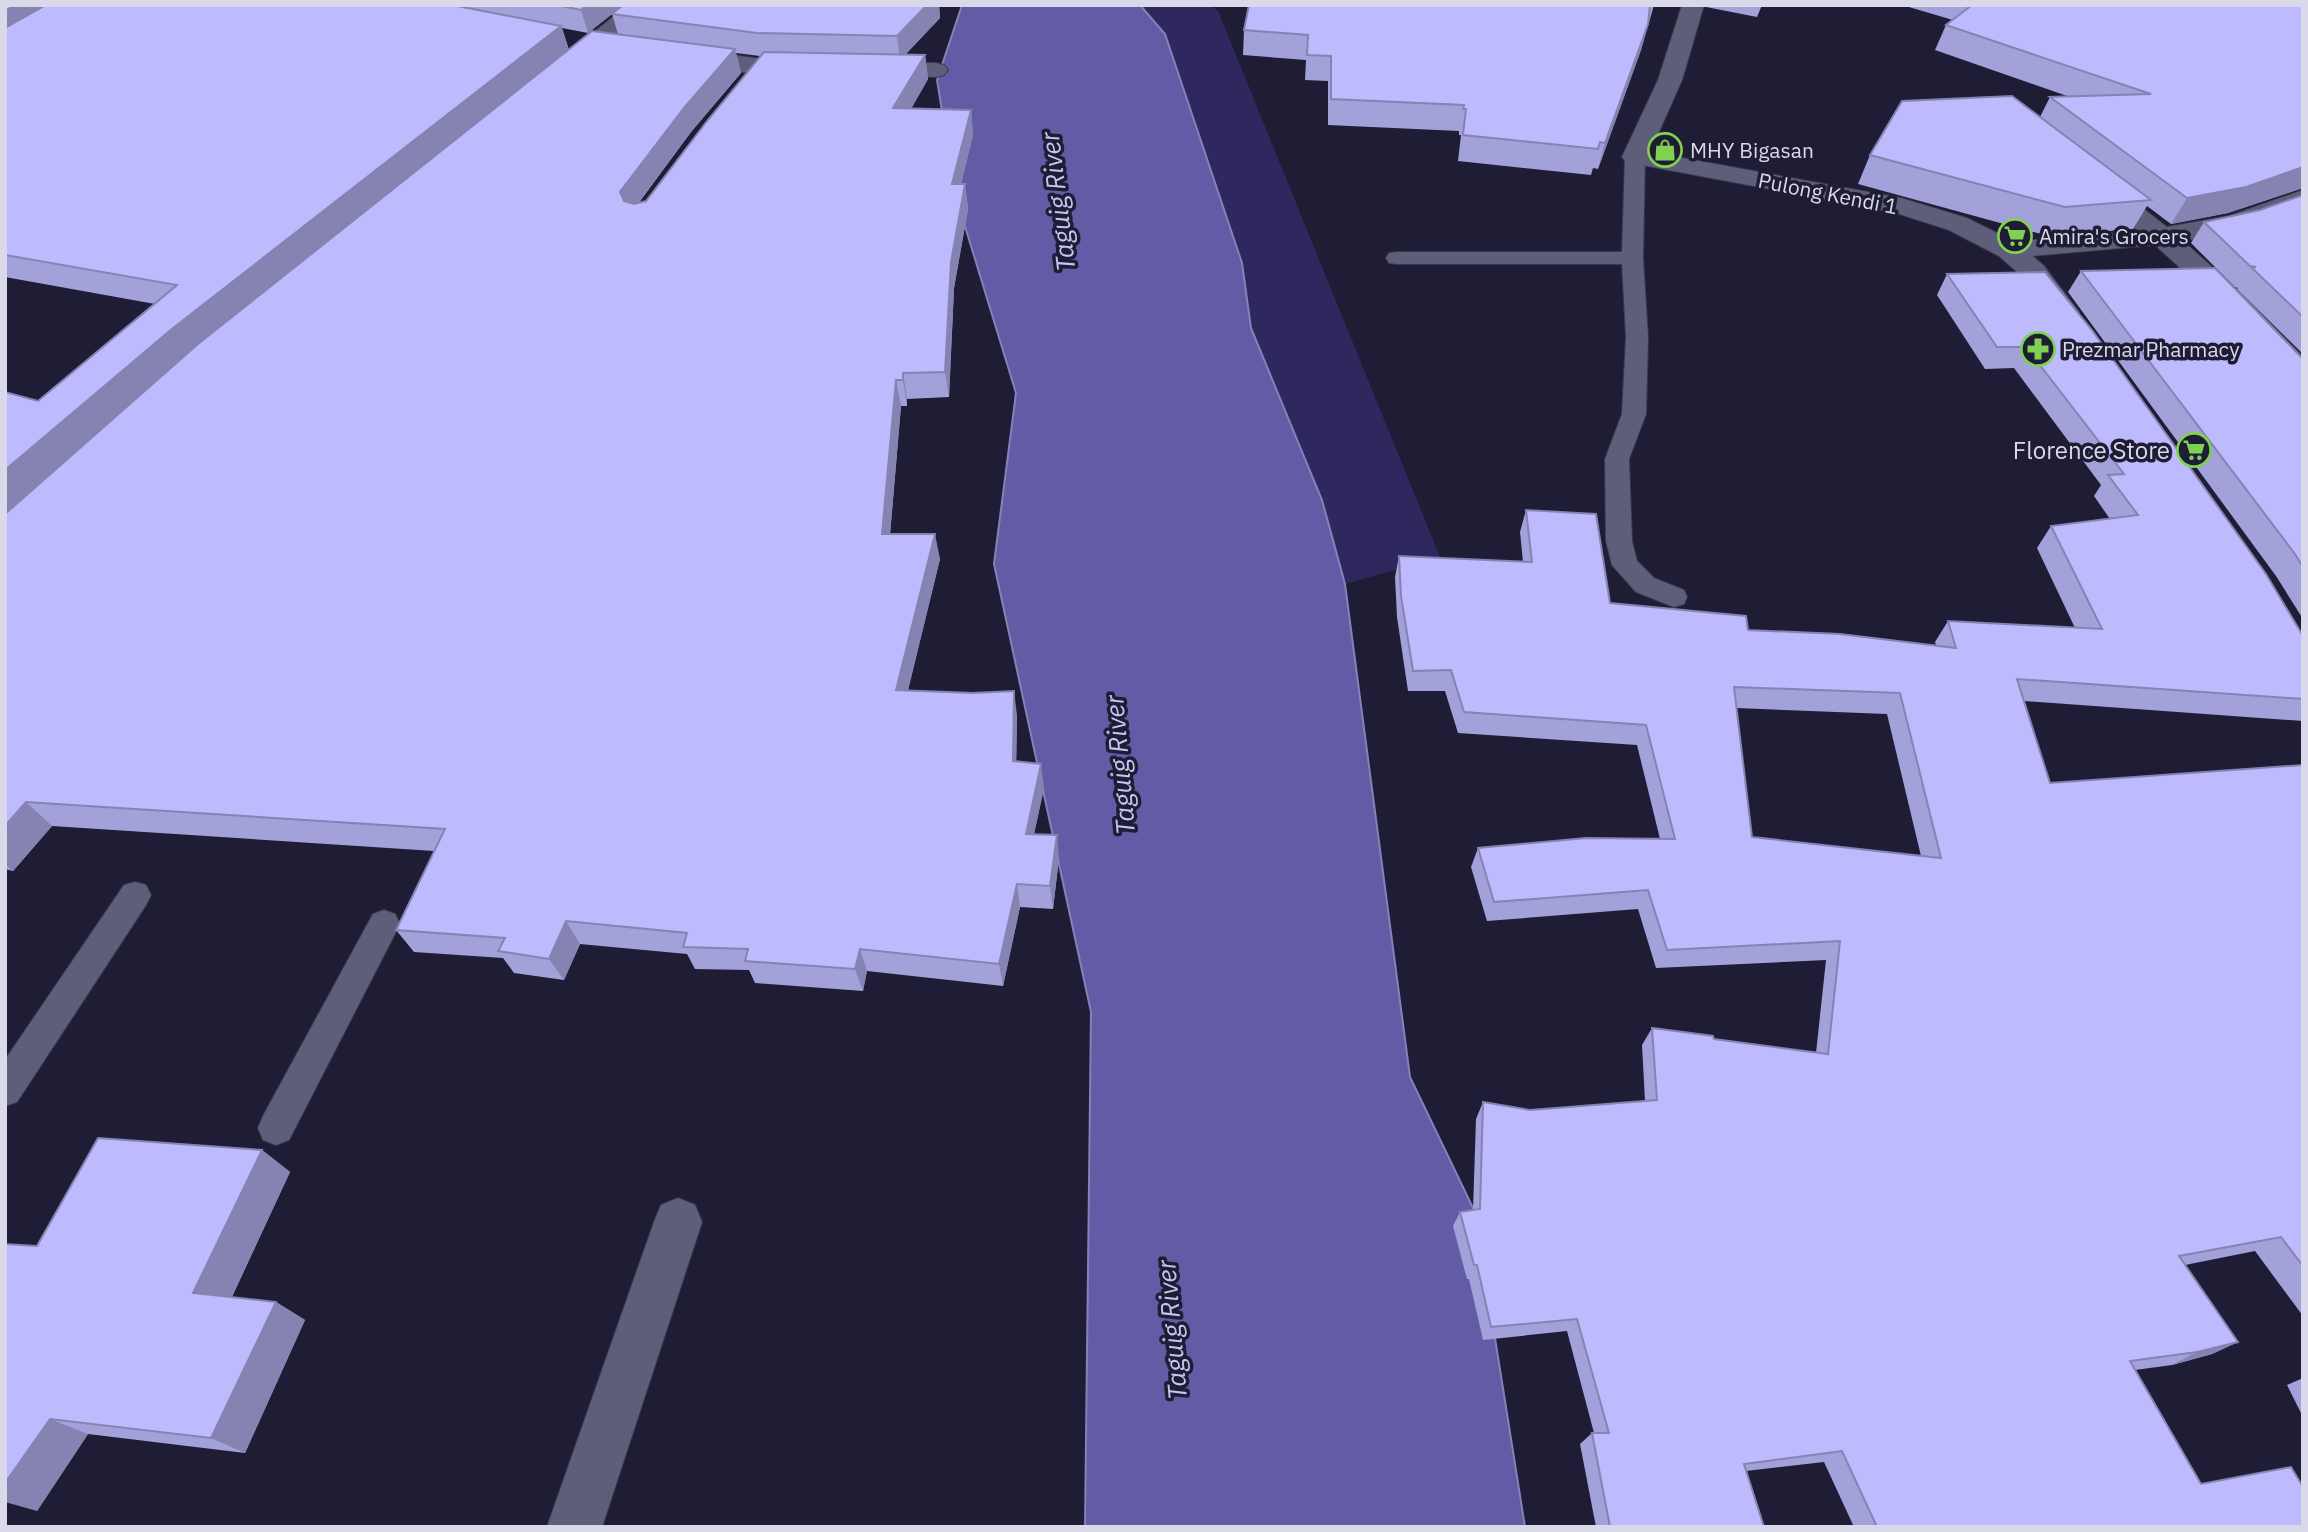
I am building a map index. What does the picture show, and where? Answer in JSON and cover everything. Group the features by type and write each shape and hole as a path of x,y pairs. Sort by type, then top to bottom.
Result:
{"street":[{"path":"546,81 642,5"},
{"path":"1635,158 1670,80 1693,5"},
{"path":"671,54 762,66 829,67"},
{"path":"745,87 762,66"},
{"path":"856,68 936,70"},
{"name":"Pulong Kendi 1","path":"1635,158 1900,206 1958,224 2009,250 2034,272 2084,336"},
{"path":"2075,168 2163,235 2225,294 2303,376"},
{"path":"2009,250 2163,235 2281,209 2303,198"},
{"path":"574,1527 678,1223"}],"lane":[{"path":"1635,158 1632,258 1637,337 1634,414 1617,458 1619,541 1625,565 1645,585 1674,597"},
{"path":"1396,258 1632,258"},
{"path":"5,1090 135,895"},
{"path":"276,1128 384,924"}],"shaded area":[{"path":"1140,5 1210,5 1218,11 1440,557 1345,584 1322,500 1251,328 1242,263 1165,34"}],"water":[{"name":"Taguig River","path":"962,5 1140,5 1165,34 1242,263 1251,328 1322,500 1345,584 1410,1077 1475,1212 1525,1527 1085,1527 1091,1012 994,564 1016,393 956,197 937,80"}],"building":[{"path":"46,5 452,5 561,26 173,328 5,470 5,392 38,401 177,285 5,255 5,28"},
{"path":"557,5 587,5 581,10"},
{"path":"623,5 927,5 897,36 757,33 612,14"},
{"path":"1249,5 1650,5 1648,24 1605,143 1600,142 1598,149 1463,135 1466,109 1463,109 1464,105 1331,99 1331,56 1307,55 1308,35 1244,30"},
{"path":"1972,5 2303,5 2303,167 2246,187 2187,198 2050,97 2151,94 1946,25"},
{"path":"592,31 735,49 684,108 620,192 624,201 634,204 646,201 764,52 925,55 893,108 971,110 952,184 965,184 951,262 945,372 903,373 903,380 896,380 882,534 935,534 896,690 973,693 1014,691 1013,761 1041,764 1026,834 1057,835 1050,886 1017,884 999,964 860,949 855,969 745,961 748,949 683,947 687,933 566,921 549,959 498,951 505,938 396,930 445,829 26,802 5,826 5,514 198,344"},
{"path":"2012,96 2151,200 2065,207 1870,155 1902,101"},
{"path":"2303,195 2303,317 2252,268 2256,267 2250,266 2204,222 2260,210"},
{"path":"2215,268 2303,359 2303,567 2081,271"},
{"path":"2045,272 2092,330 2266,574 2303,636 2303,699 2017,679 2050,783 2303,765 2303,1266 2281,1237 2179,1256 2238,1342 2197,1352 2130,1361 2201,1484 2291,1467 2303,1487 2303,1527 1877,1527 1842,1451 1744,1464 1764,1527 1610,1527 1592,1433 1609,1433 1577,1319 1491,1327 1477,1265 1474,1265 1460,1212 1480,1209 1483,1102 1530,1110 1657,1100 1652,1028 1828,1054 1840,941 1667,950 1648,890 1494,902 1478,848 1586,838 1675,839 1646,725 1464,712 1451,670 1413,671 1401,596 1399,556 1532,562 1526,510 1596,514 1610,603 1746,616 1748,630 1840,634 1956,648 1948,621 2102,629 2051,526 2138,515 2108,475 2124,474 2026,347 1997,347 1947,274","holes":["1734,687 1900,693 1941,858 1752,837"]},
{"path":"98,1138 262,1150 193,1293 276,1302 211,1438 50,1419 5,1483 5,1244 37,1246"}],"place":[{"name":"MHY Bigasan","path":"1665,150"},
{"name":"Amira's Grocers","path":"2015,236"},
{"name":"Prezmar Pharmacy","path":"2038,349"},
{"name":"Florence Store","path":"2194,450"}]}
